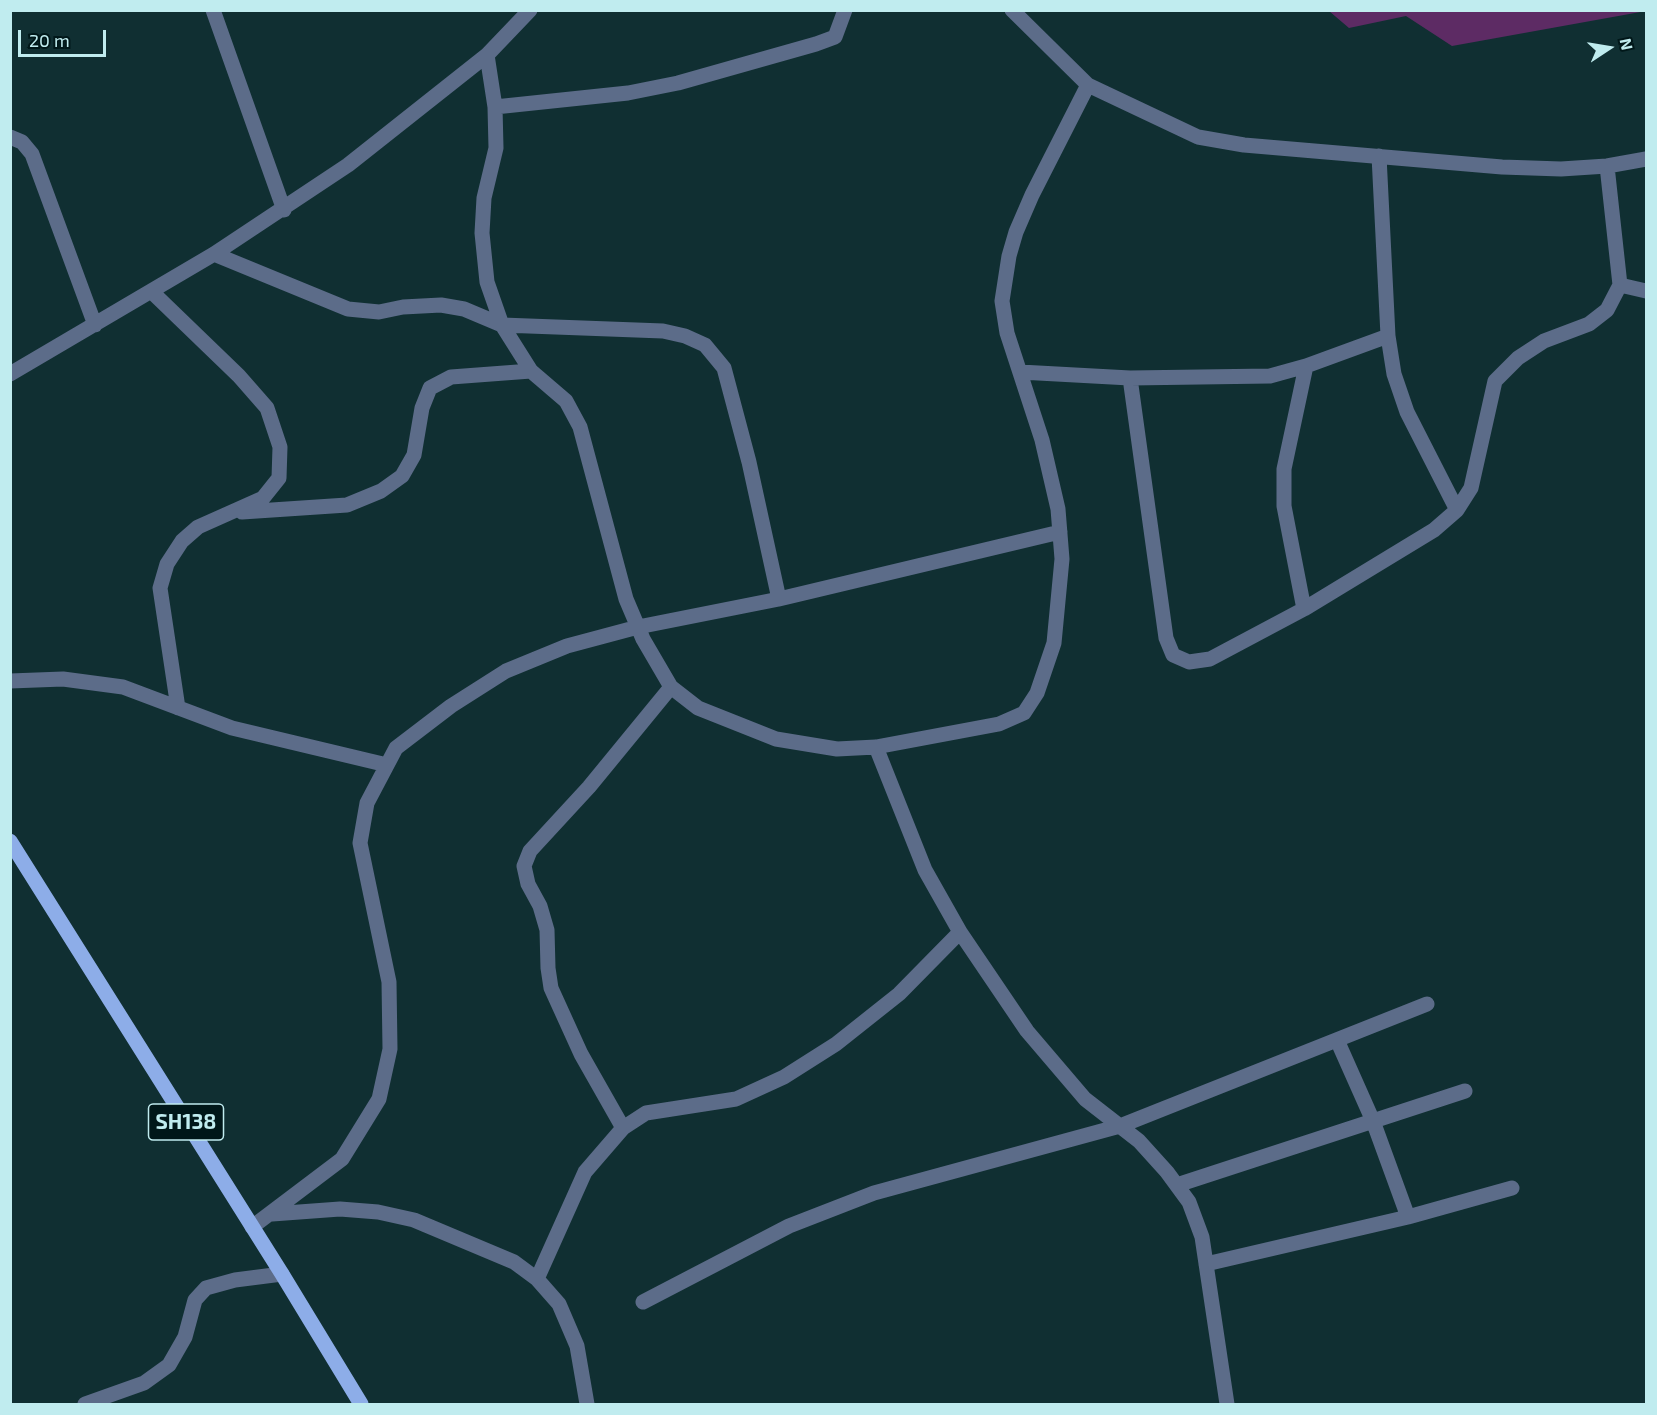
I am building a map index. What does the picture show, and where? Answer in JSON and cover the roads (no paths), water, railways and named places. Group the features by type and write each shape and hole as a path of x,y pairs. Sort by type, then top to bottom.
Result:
{"main road":[{"name":"SH138","path":"10,841 361,1404"}],"street":[{"path":"213,10 284,210"},
{"path":"10,374 152,292 284,210 348,165 487,55 530,10"},
{"path":"495,107 628,93 690,80 816,45 835,37 845,10"},
{"path":"1012,10 1088,85 1198,137 1244,145 1561,170 1607,166 1647,159"},
{"path":"487,55 495,107 496,148 484,198 483,233 487,282 502,325 531,371 566,401 580,427 626,599 638,627 671,687 698,708 776,739 837,749 876,747 999,724 1024,713 1037,693 1054,643 1062,559 1058,509 1042,440 1007,333 1002,301 1009,256 1032,195 1088,85"},
{"path":"10,137 22,142 32,154 95,325"},
{"path":"1378,156 1388,336 1394,374 1407,412 1457,510"},
{"path":"1130,378 1166,638 1173,655 1190,662 1210,659 1304,609 1434,530 1457,510 1471,488 1495,381 1518,358 1544,341 1589,324 1607,310 1620,285 1607,166"},
{"path":"214,254 348,309 379,312 403,307 441,305 465,309 502,325 663,331 705,345 724,368 749,462 779,599"},
{"path":"1620,285 1647,291"},
{"path":"152,292 239,376 267,408 280,447 279,478 263,498 234,513 198,527 182,541 167,564 160,588 178,708"},
{"path":"1020,372 1130,378 1270,376 1306,366 1388,336"},
{"path":"1304,609 1284,506 1284,469 1306,366"},
{"path":"234,513 347,505 381,491 402,476 414,455 422,408 430,388 451,376 531,371"},
{"path":"252,1227 342,1159 379,1099 390,1049 389,982 360,843 367,803 396,748 451,706 506,671 567,646 638,627 779,599 1060,532"},
{"path":"10,681 63,679 123,687 232,728 387,765"},
{"path":"623,1128 575,1044 551,988 547,930 540,906 528,884 524,866 530,851 589,787 671,687"},
{"path":"876,747 925,870 960,932 1027,1031 1085,1099 1139,1141 1189,1202 1202,1237 1227,1404"},
{"path":"537,1279 585,1172 623,1128 646,1113 736,1099 784,1077 836,1044 899,994 960,932"},
{"path":"643,1302 789,1226 874,1193 1120,1126 1427,1004"},
{"path":"1337,1040 1373,1121 1408,1217"},
{"path":"1177,1185 1466,1091"},
{"path":"1206,1264 1408,1217 1512,1188"},
{"path":"272,1214 340,1209 378,1212 414,1220 514,1262 537,1279 559,1304 577,1346 587,1404"},
{"path":"85,1404 144,1383 169,1365 185,1337 195,1300 206,1288 235,1280 282,1274"}]}
